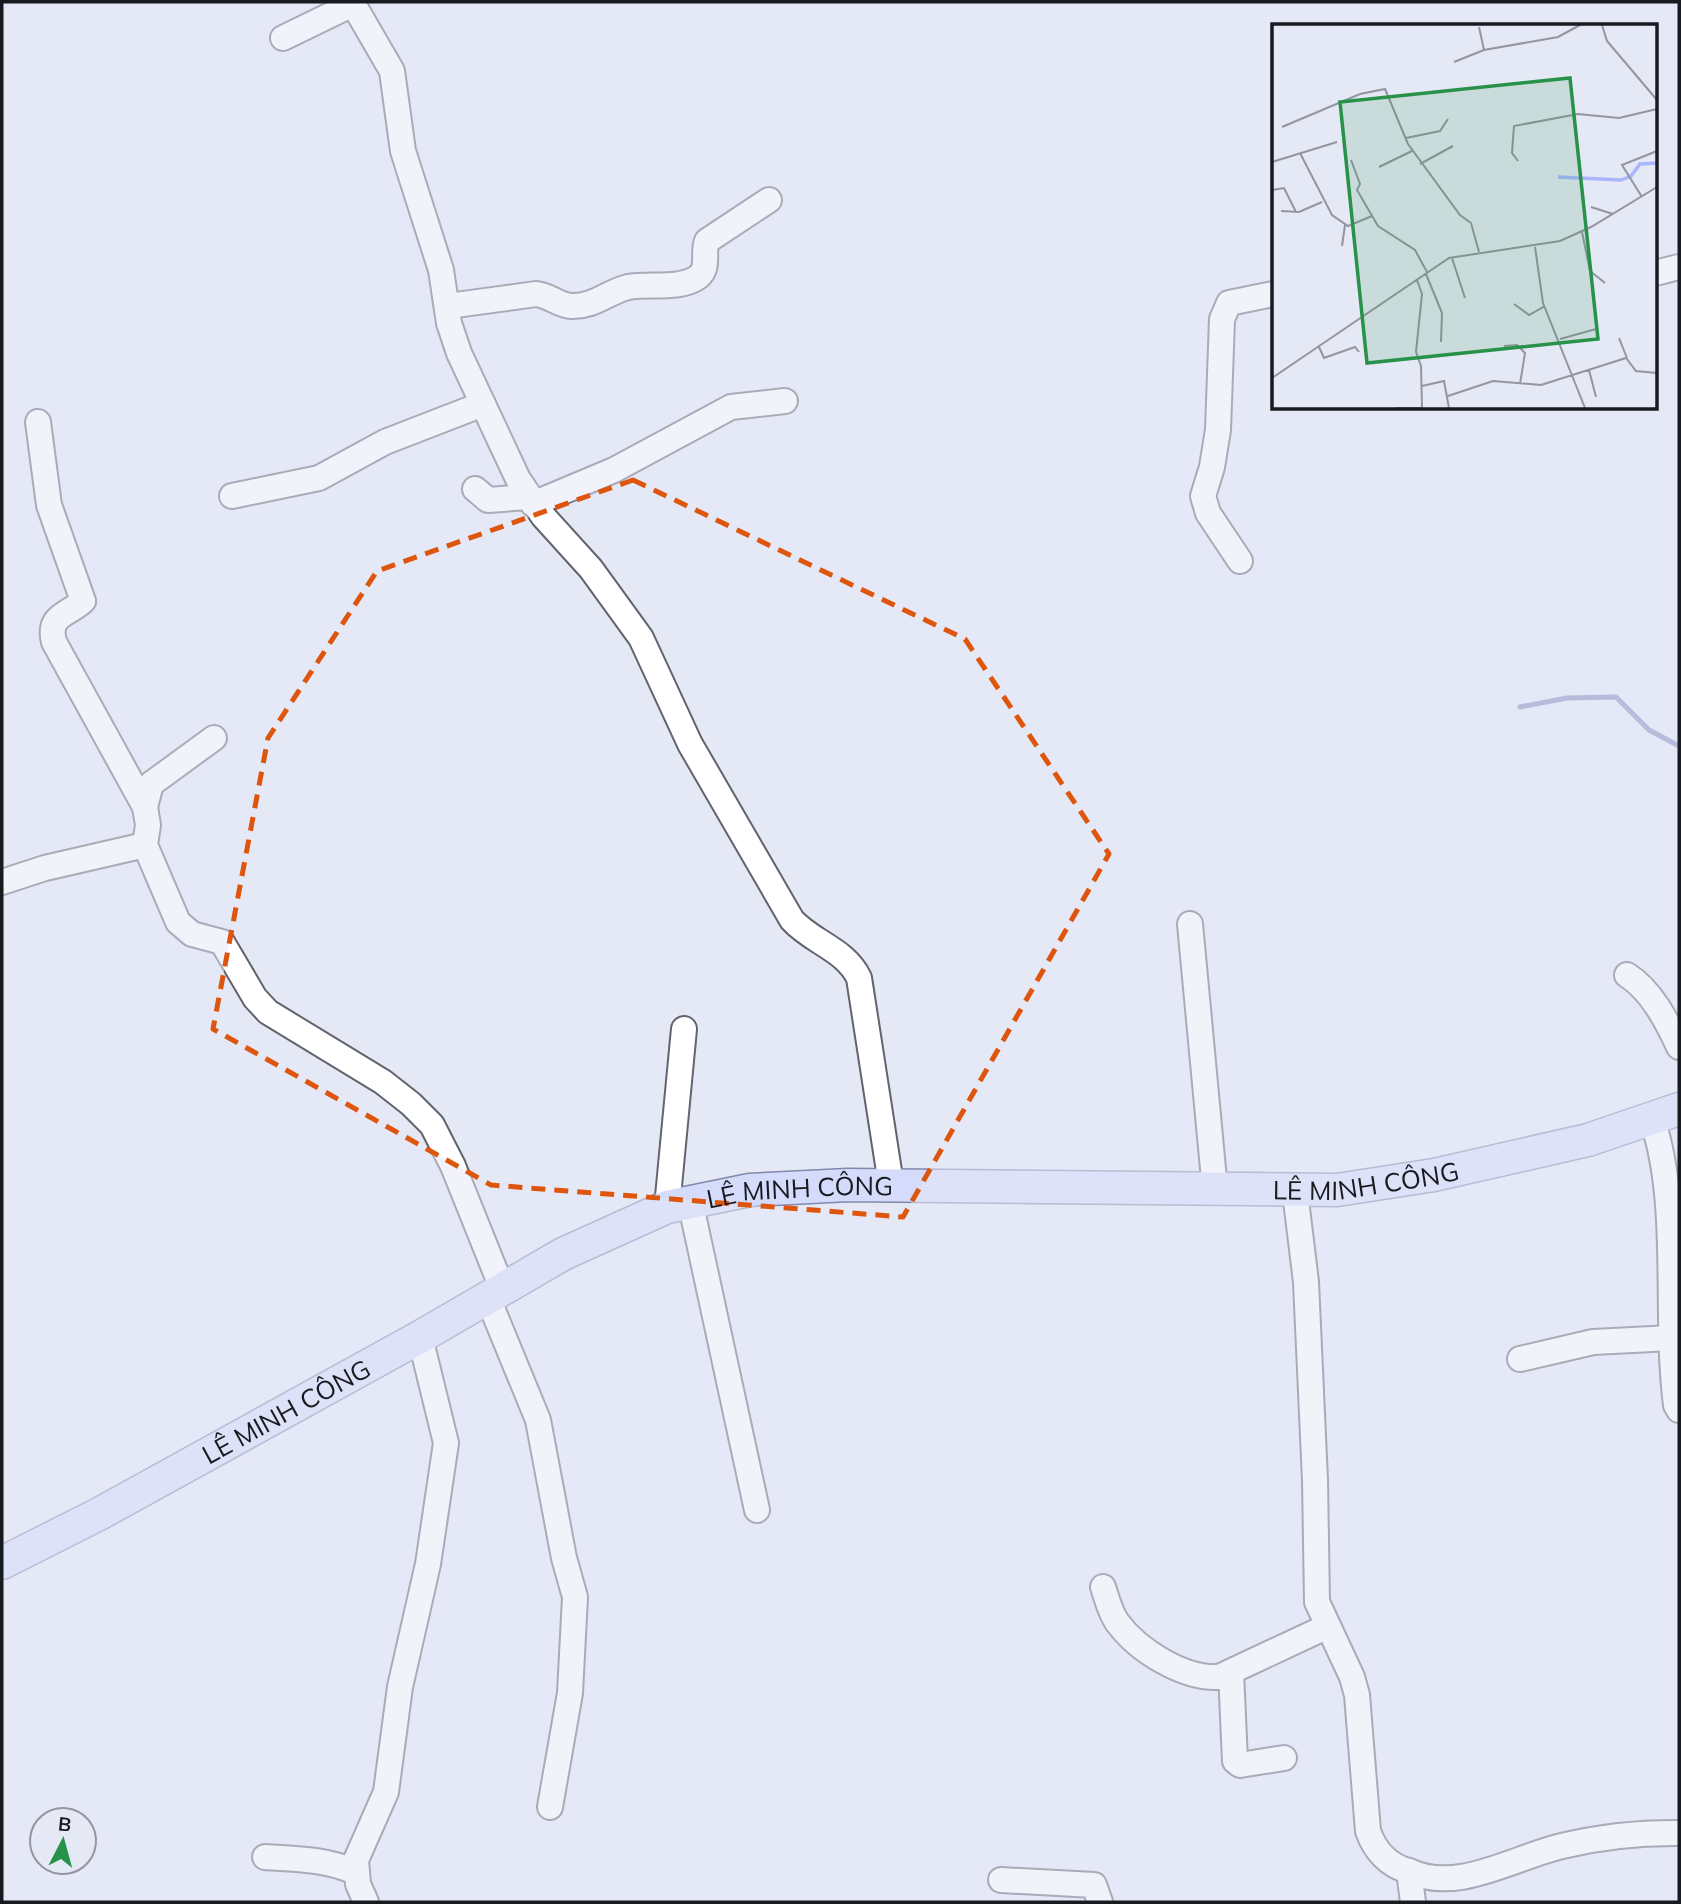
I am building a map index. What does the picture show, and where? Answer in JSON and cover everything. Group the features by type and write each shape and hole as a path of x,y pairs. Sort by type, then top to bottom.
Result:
{"main road":[{"name":"LÊ MINH CÔNG","path":"2,1563 99,1514 420,1337 563,1254 678,1204 762,1189 891,1184 1296,1192 1378,1186 1588,1140 1666,1114"}],"street":[{"path":"283,37 353,3 396,83 403,150 441,270 459,354 531,500 592,569 641,638 690,744 788,913 801,929 854,967 862,991 891,1184"},
{"path":"448,306 536,294 547,295 559,303 572,306 600,302 624,288 681,283 697,278 704,271 707,241 769,200"},
{"path":"1656,273 1679,267"},
{"path":"1240,561 1209,513 1203,496 1212,467 1218,430 1222,319 1229,303 1272,294"},
{"path":"475,489 488,500 531,500 614,470 732,407 785,401"},
{"path":"232,496 319,478 385,442 483,404"},
{"path":"38,422 51,512 83,601 58,616 53,624 54,642 145,807 148,825 145,845 178,922 192,934 222,942 255,998 268,1012 383,1082 432,1125 446,1151 538,1420 564,1558 575,1597 570,1693 550,1807"},
{"path":"145,807 151,784 214,738"},
{"path":"2,882 45,868 145,845"},
{"path":"1190,924 1215,1190"},
{"path":"1627,975 1639,982 1679,1047"},
{"path":"684,1029 678,1204 757,1510"},
{"path":"1666,1114 1668,1152 1674,1184 1672,1373 1679,1410"},
{"path":"1296,1192 1306,1295 1315,1480 1315,1587 1326,1627 1352,1677 1357,1695 1367,1823 1372,1841 1392,1867 1458,1878 1561,1846 1630,1833 1675,1833"},
{"path":"366,1902 355,1872 356,1860 386,1791 400,1687 428,1564 446,1443 420,1337"},
{"path":"1520,1359 1593,1342 1672,1338"},
{"path":"1103,1587 1118,1623 1173,1668 1203,1678 1219,1677 1326,1627"},
{"path":"1231,1672 1235,1761 1240,1765 1284,1758"},
{"path":"265,1857 336,1864 355,1872"},
{"path":"1409,1871 1413,1902"},
{"path":"1000,1880 1094,1885 1100,1902"}],"highlighted area":[{"path":"633,480 965,639 1109,854 903,1217 491,1185 213,1029 268,738 377,571"}],"waterway":[{"path":"1520,707 1567,698 1616,697 1649,730 1679,746"}]}
